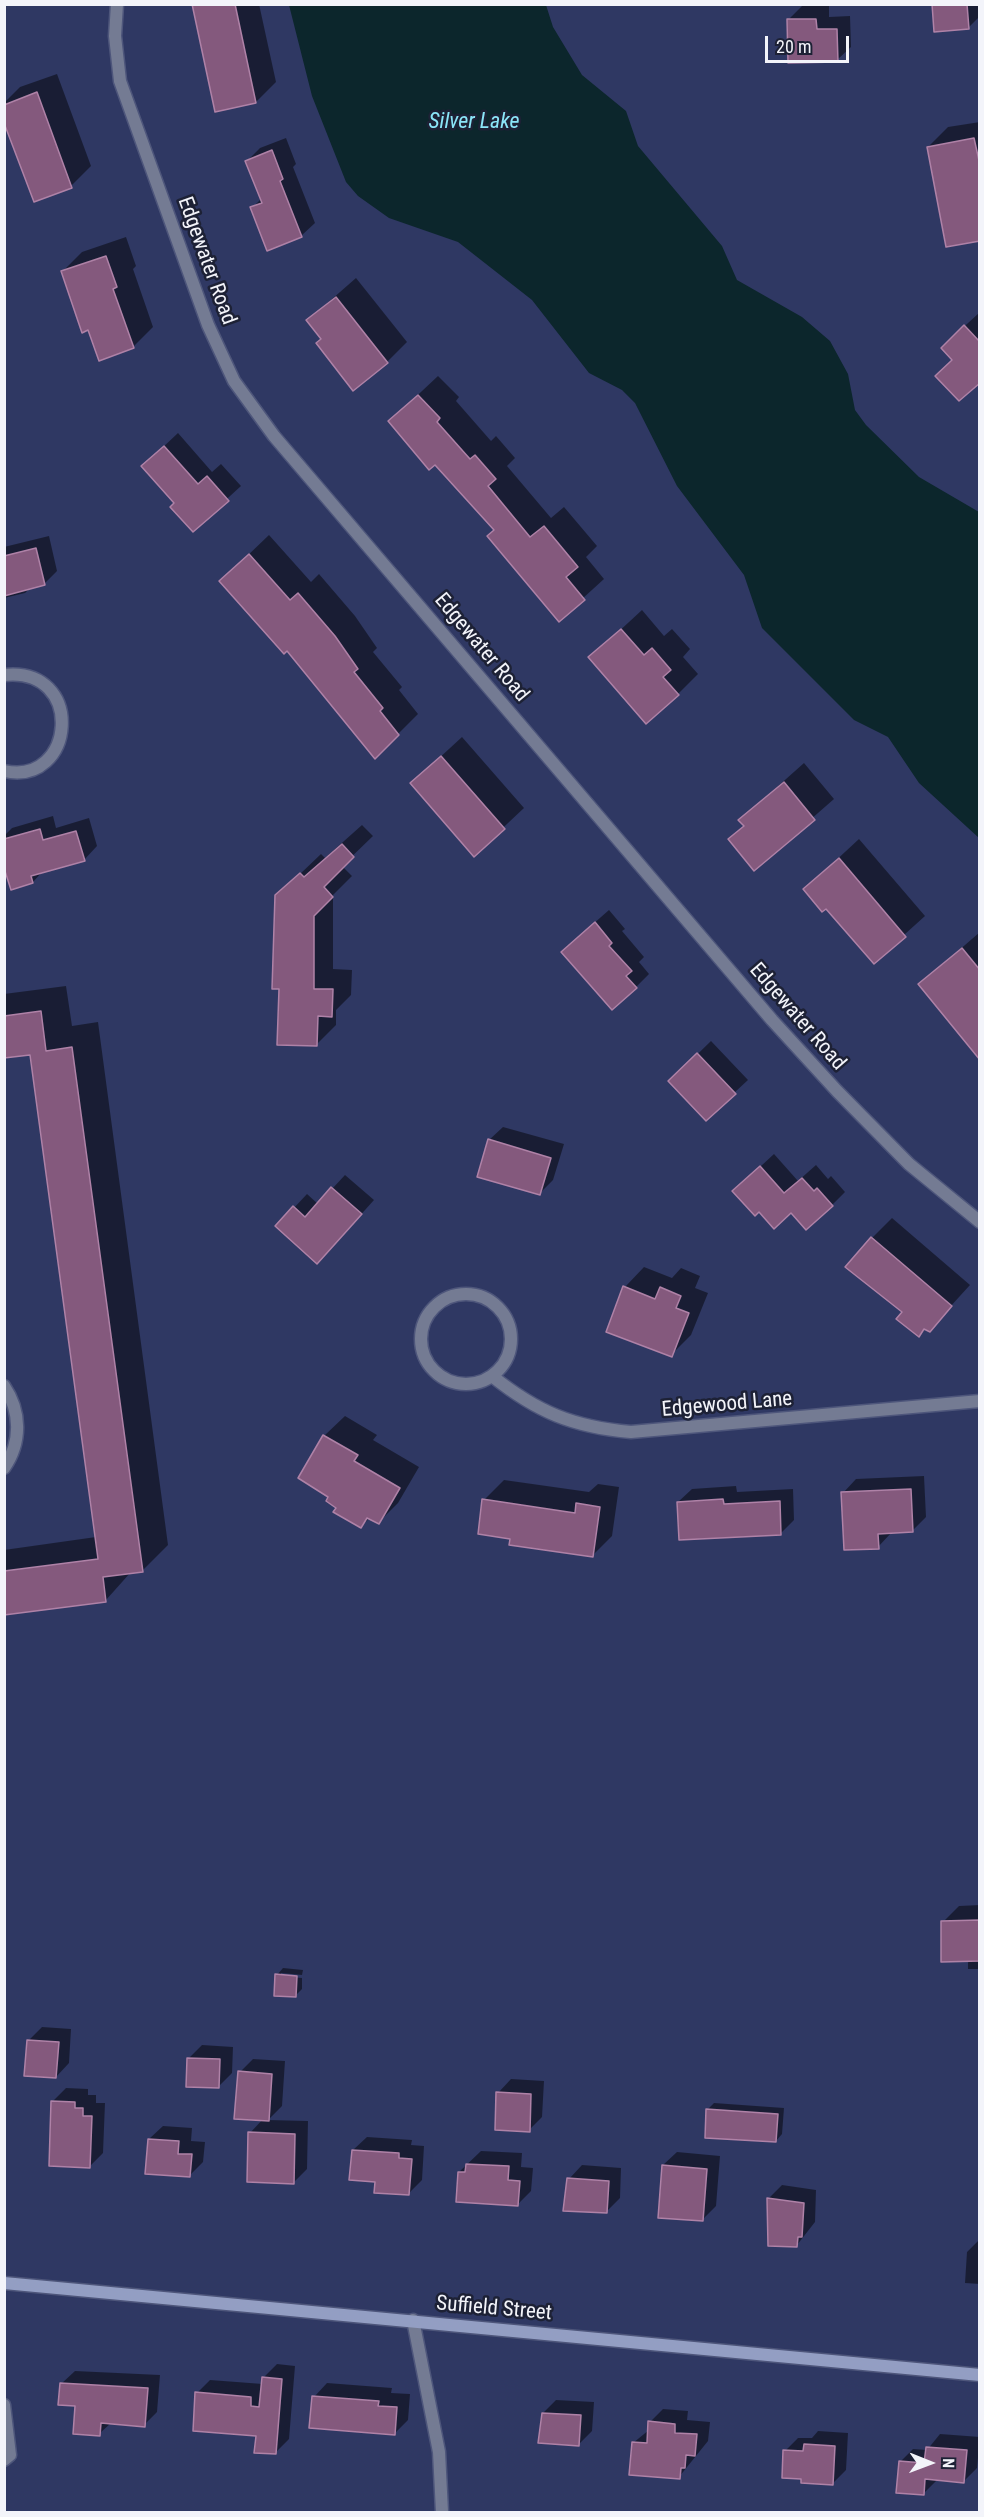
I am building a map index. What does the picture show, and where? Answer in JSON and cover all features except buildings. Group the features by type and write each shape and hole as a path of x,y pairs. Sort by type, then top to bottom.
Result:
{"main road":[{"name":"Suffield Street","path":"4,2283 980,2375"}],"street":[{"name":"Edgewater Road","path":"117,4 115,36 120,81 207,325 234,381 282,445 772,1020 837,1091 909,1164 980,1221"},
{"path":"4,675 25,676 44,684 58,701 63,721 60,741 48,759 31,770 4,771"},
{"path":"464,1294 479,1296 491,1302 502,1312 511,1339 502,1366 492,1376 478,1382 463,1384 448,1380 436,1372 426,1360 422,1346 422,1331 427,1316 437,1305 450,1297 464,1294"},
{"name":"Edgewood Lane","path":"492,1376 542,1411 575,1424 631,1432 980,1401"},
{"path":"4,1386 16,1409 18,1424 13,1453 4,1468"},
{"path":"413,2320 440,2452 442,2512"},
{"path":"4,2405 10,2455 4,2460"}],"water":[{"name":"Silver Lake","path":"289,5 546,5 553,27 582,75 626,111 638,146 722,246 737,280 802,317 830,341 848,374 855,410 866,425 919,477 979,512 979,838 919,783 888,737 854,720 762,628 744,575 677,486 635,403 622,390 589,373 532,300 458,242 389,218 358,196 346,182 312,96"}]}
